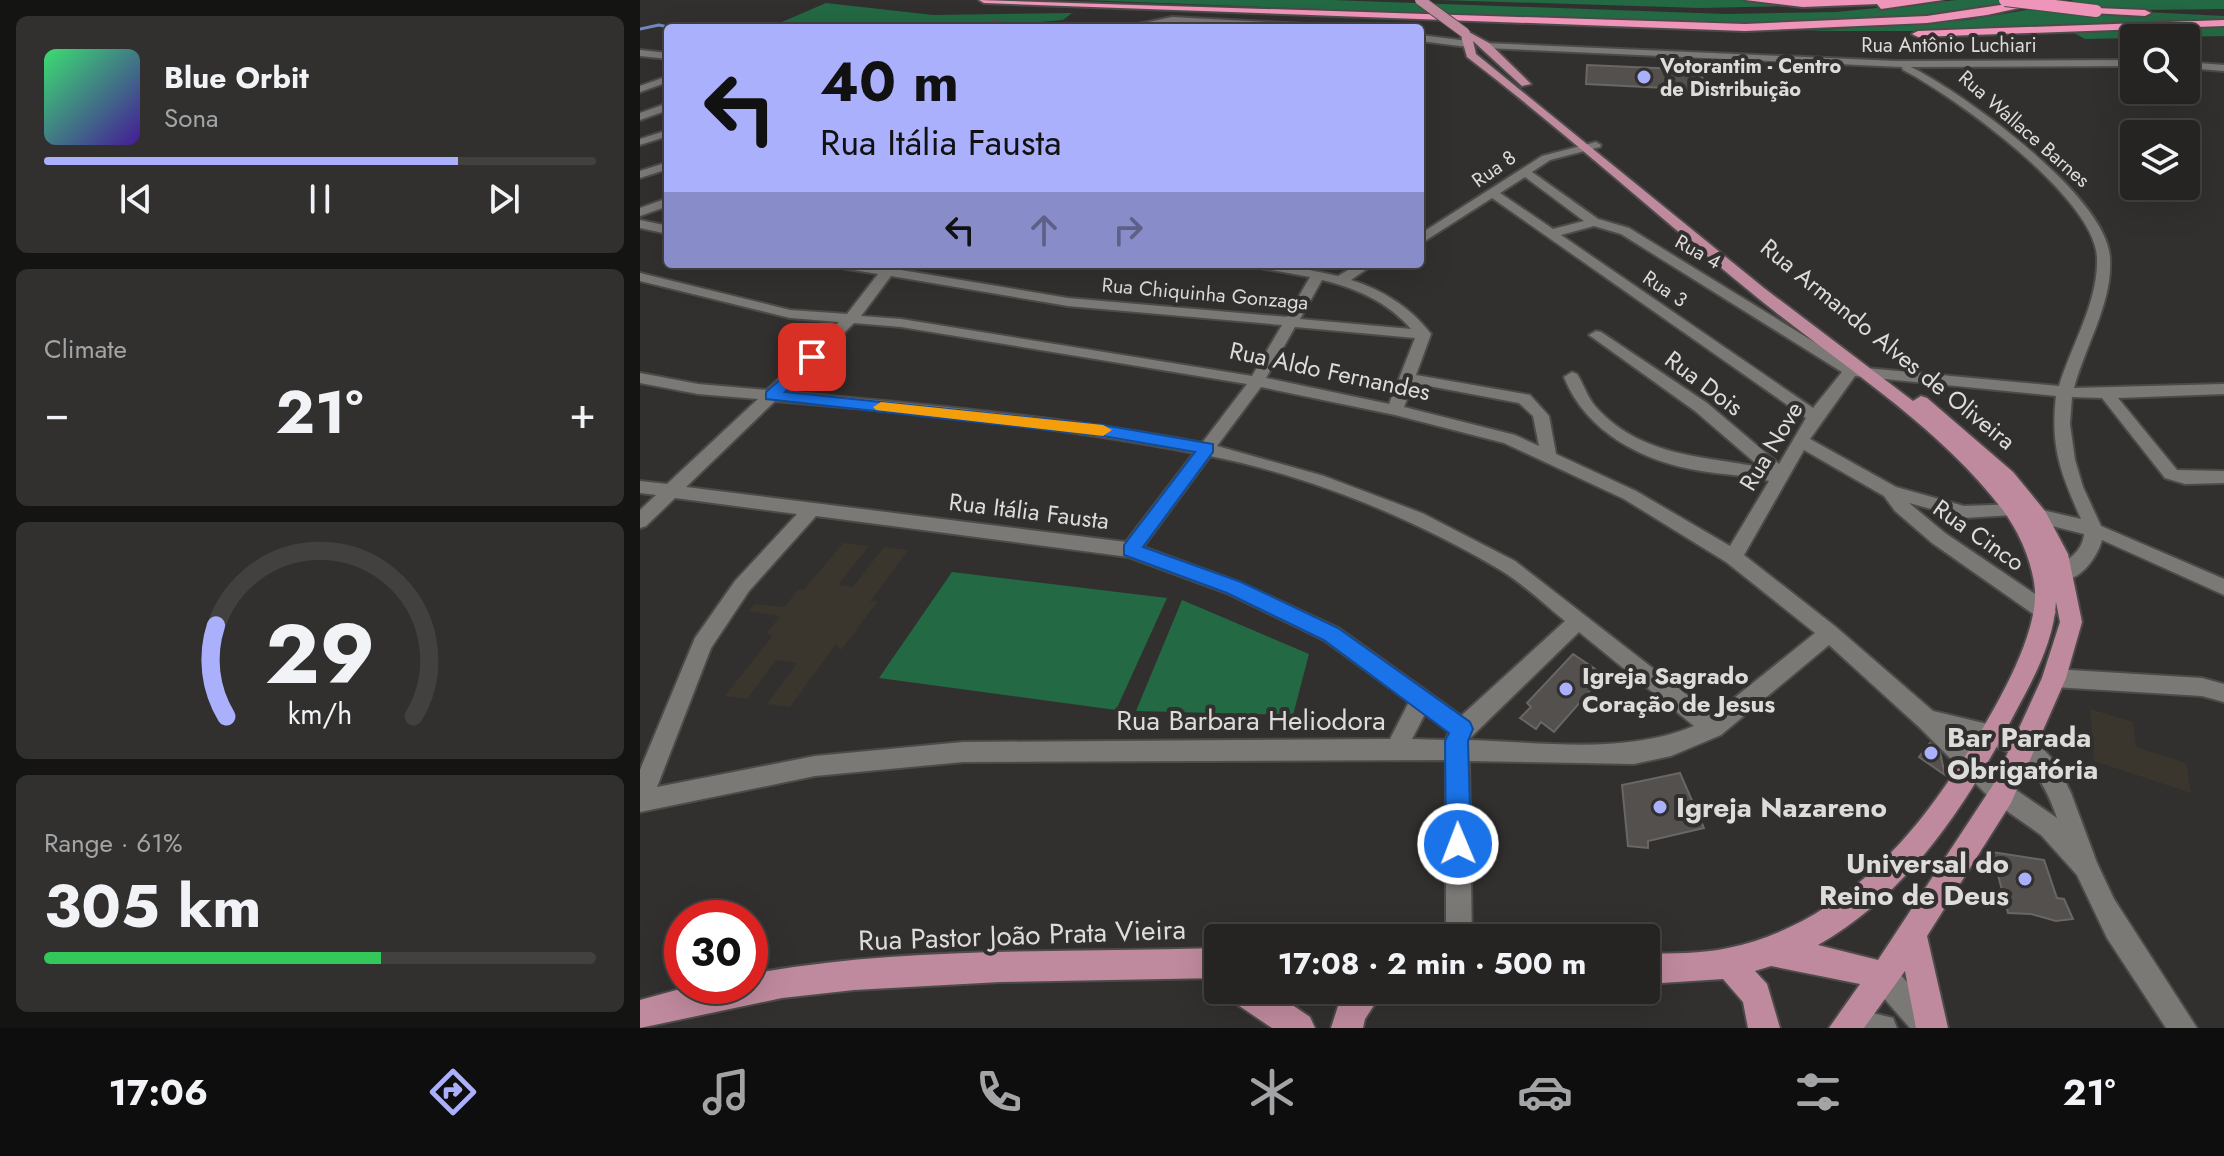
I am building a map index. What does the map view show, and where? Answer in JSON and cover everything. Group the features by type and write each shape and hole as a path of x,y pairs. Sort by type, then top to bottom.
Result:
{"highway":[{"path":"984,0 1704,27 1831,25 1966,15 2053,0"},
{"path":"1750,0 1803,4 1894,0"},
{"path":"1742,12 1841,9 1938,0"},
{"path":"2005,0 2096,11 2224,13"},
{"path":"1400,1 1444,3"},
{"path":"1464,20 1571,27 1896,34 2224,23"}],"main road":[{"name":"Rua Armando Alves de Oliveira","path":"1420,0 1855,371 1890,391 1950,445 2013,509 2043,574 2046,612 2030,655 1973,765"},
{"name":"Rua Armando Alves de Oliveira","path":"1590,146 1766,279 1834,338 1886,374 1986,458 2038,516 2058,554 2064,574 2071,622 2054,678 2002,794 1884,977 1849,1025"},
{"path":"1660,968 1730,964 1816,930 1889,878 1933,826 1973,765"},
{"path":"1912,932 1930,1028"},
{"path":"1769,951 1846,965 1884,977"},
{"name":"Rua Pastor João Prata Vieira","path":"640,1015 738,990 837,976 1013,965 1204,963"},
{"path":"1184,964 1204,973"},
{"path":"1730,964 1756,995 1764,1028"},
{"path":"1264,1004 1299,1028"},
{"path":"1347,1028 1351,1011 1357,1004"}],"street":[{"path":"1148,24 1172,20 1248,24"},
{"name":"Rua Antônio Luchiari","path":"1424,38 1500,53 1523,49"},
{"name":"Rua Antônio Luchiari","path":"1476,47 1896,64 2120,63"},
{"path":"640,53 664,56"},
{"path":"640,63 664,57"},
{"name":"Rua Wallace Barnes","path":"1896,64 1935,81 2075,200 2102,243 2103,270 2095,304 2064,392 2067,461 2093,531"},
{"name":"Rua Wallace Barnes","path":"1935,81 1933,71 1942,65"},
{"path":"2200,66 2224,68"},
{"path":"640,89 664,80"},
{"path":"640,117 664,108"},
{"path":"640,129 662,135"},
{"path":"640,142 662,135"},
{"name":"Rua 8","path":"1424,237 1546,158 1590,146"},
{"path":"640,175 664,166"},
{"name":"Rua 4","path":"1525,172 1594,222 1625,231 1855,371"},
{"name":"Rua 3","path":"1493,193 1815,417"},
{"path":"640,212 664,203"},
{"path":"1550,234 1594,222"},
{"path":"640,224 664,229"},
{"name":"Rua Chiquinha Gonzaga","path":"864,268 1068,302 1424,334"},
{"path":"640,521 852,318 887,272 896,268"},
{"path":"1281,268 1341,280 1377,292 1408,315 1424,334 1395,410"},
{"path":"1341,280 1360,268"},
{"path":"1131,550 1257,381 1318,275"},
{"name":"Rua Aldo Fernandes","path":"640,277 748,307 790,314 852,318 1257,381 1395,410 1509,439 1630,495 1733,557 1829,633 1927,720 2002,794 2050,827 2085,866"},
{"name":"Rua Dois","path":"1596,335 1701,407 1779,476"},
{"path":"1855,371 2064,392 2224,389"},
{"name":"Rua Nove","path":"1733,557 1815,417 1855,371"},
{"path":"1572,377 1577,395 1598,418 1640,444 1691,463 1755,470 1779,476"},
{"path":"640,378 698,389 1103,430 1207,448 1363,497 1431,524 1511,568 1713,728"},
{"path":"1409,378 1524,399 1539,409 1548,456"},
{"path":"2106,393 2171,474 2185,478 2224,477"},
{"name":"Rua Cinco","path":"1801,441 1890,492 1964,512 2013,509"},
{"name":"Rua Itália Fausta","path":"640,487 1131,550 1234,588 1331,634 1420,702 1459,739"},
{"name":"Rua Cinco","path":"1890,492 1897,504 1920,523 2046,612"},
{"path":"640,800 702,644 742,586 810,511"},
{"path":"2038,516 2093,531 2224,587"},
{"path":"2064,574 2088,554 2093,531"},
{"path":"1459,924 1459,739 1579,620"},
{"name":"Rua Barbara Heliodora","path":"640,800 815,766 963,752 1396,749 1459,739 1528,754 1634,754 1671,746 1713,728 1829,633"},
{"path":"2054,678 2202,687 2224,693"},
{"path":"1396,749 1420,702"},
{"name":"Rua Aldo Fernandes","path":"1927,720 2023,747"},
{"path":"2023,747 2053,782 2073,823 2085,866 2132,953 2183,1028"},
{"path":"1884,977 1930,1028"},
{"path":"1849,1025 1883,1028"}],"shaded area":[{"path":"843,543 869,546 838,585 853,587 884,547 908,550 870,602 878,601 841,650 836,644 790,707 767,704 797,663 776,660 747,699 725,696 773,635 766,634 780,616 748,611 755,604 784,607 798,590 804,590"},
{"path":"2090,709 2133,722 2136,747 2186,763 2191,793 2094,761"}],"green space":[{"path":"1083,0 1332,0 1726,14 1836,12 1957,0 2030,0 1899,18 1736,25"},
{"path":"1438,0 1739,0 1845,5 1701,8"},
{"path":"2073,0 2224,0 2224,9 2136,10 2058,5"},
{"path":"826,3 933,15 1072,13 1063,20 1015,24 777,24"},
{"path":"2045,7 2224,16 2224,22 1979,31 1809,31 1967,20"},
{"path":"2224,26 2224,36 2200,37 2200,27"},
{"path":"2120,31 2120,38 2085,39 2074,33"},
{"path":"952,572 1167,598 1116,710 879,678"},
{"path":"1182,600 1309,654 1293,715 1136,711"}],"building":[{"name":"Votorantim - Centro de Distribuição","path":"1587,65 1701,70 1705,90 1586,84"},
{"name":"Igreja Sagrado Coração de Jesus","path":"1573,654 1604,675 1554,732 1541,722 1536,729 1520,718 1531,707 1527,703"},
{"name":"Bar Parada Obrigatória","path":"1930,743 1940,752 1945,775 1919,757"},
{"name":"Igreja Nazareno","path":"1680,773 1704,828 1648,841 1648,848 1628,846 1622,785"},
{"name":"Universal do Reino de Deus","path":"1992,852 2044,860 2057,898 2064,899 2073,919 2056,921 2031,914 2008,913"}],"waterway":[{"path":"640,29 664,26"}],"slow traffic":[{"path":"881,407 1103,430"}],"place":[{"name":"Votorantim - Centro de Distribuição","path":"1644,77"},
{"name":"Igreja Sagrado Coração de Jesus","path":"1566,689"},
{"name":"Bar Parada Obrigatória","path":"1931,753"},
{"name":"Igreja Nazareno","path":"1660,807"},
{"name":"Universal do Reino de Deus","path":"2025,879"}],"route":[{"path":"812,357 772,396 1103,430 1207,448 1131,550 1234,588 1331,634 1420,702 1462,729 1457,741 1458,844"}]}
